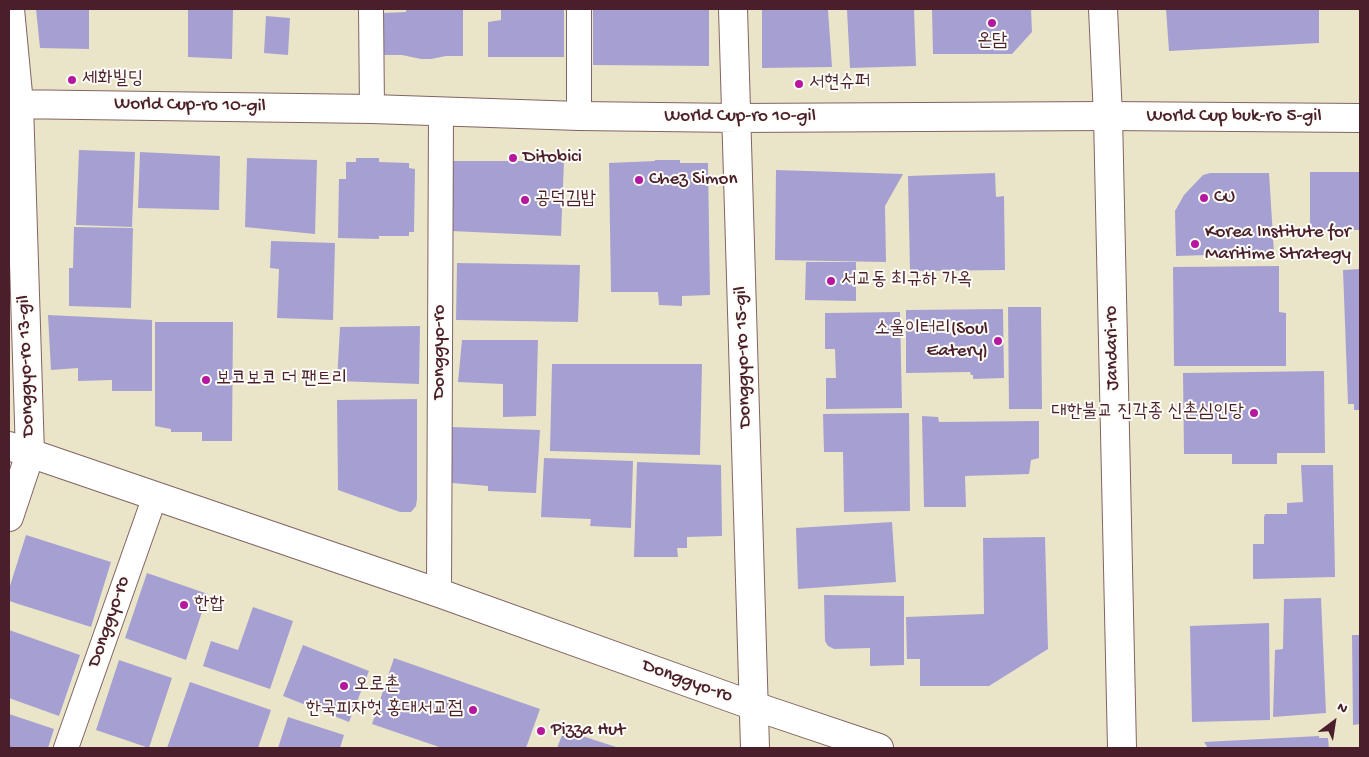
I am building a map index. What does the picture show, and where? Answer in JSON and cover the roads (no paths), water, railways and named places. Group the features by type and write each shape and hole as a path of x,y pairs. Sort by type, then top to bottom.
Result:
{"street":[{"name":"Donggyo-ro 13-gil","path":"10,9 14,104 19,450"},
{"name":"Donggyo-ro 15-gil","path":"733,9 755,748"},
{"name":"Jandari-ro","path":"1103,9 1108,116 1122,748"},
{"name":"World Cup-ro 10-gil","path":"14,104 372,109 579,116 737,118 1108,116"},
{"name":"World Cup buk-ro 5-gil","path":"1108,116 1360,118"},
{"name":"Donggyo-ro","path":"19,450 439,593 754,706 879,748"},
{"path":"9,517 19,450"}],"lane":[{"path":"371,9 372,109"},
{"path":"579,116 580,9"},
{"name":"Donggyo-ro","path":"439,593 441,112"},
{"name":"Donggyo-ro","path":"66,748 155,496"}],"place":[{"name":"온담","path":"992,23"},
{"name":"세화빌딩","path":"72,80"},
{"name":"서현슈퍼","path":"799,84"},
{"name":"Ditobici","path":"513,158"},
{"name":"Chez Simon","path":"639,180"},
{"name":"CU","path":"1204,198"},
{"name":"공덕김밥","path":"525,200"},
{"name":"Korea Institute for Maritime Strategy","path":"1195,244"},
{"name":"서교동 최규하 가옥","path":"831,281"},
{"name":"소울이터리(Soul Eatery)","path":"998,341"},
{"name":"보코보코 더 팬트리","path":"206,380"},
{"name":"대한불교 진각종 신촌심인당","path":"1254,413"},
{"name":"한합","path":"184,605"},
{"name":"오로촌","path":"344,686"},
{"name":"한국피자헛 홍대서교점","path":"473,710"},
{"name":"Pizza Hut","path":"541,731"}]}
